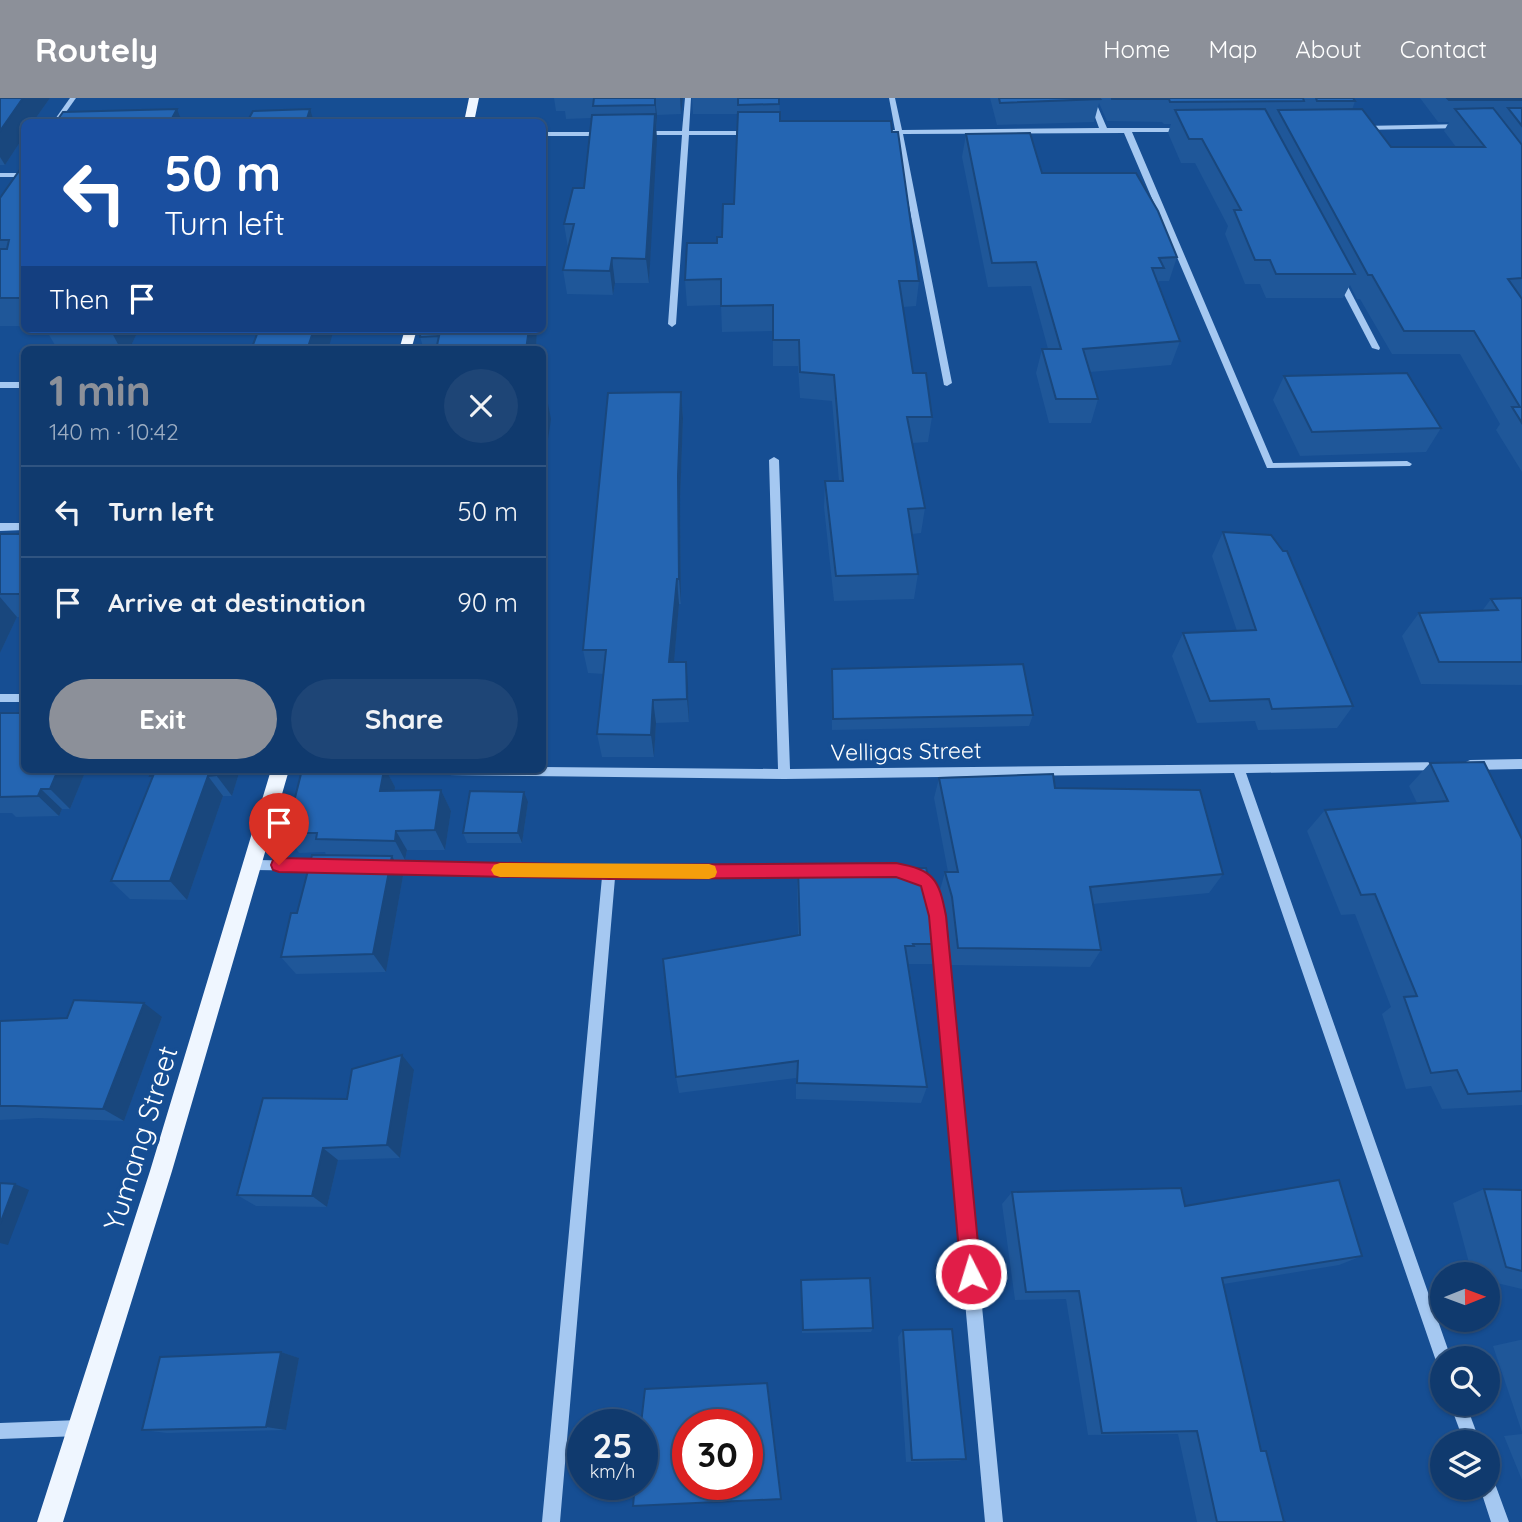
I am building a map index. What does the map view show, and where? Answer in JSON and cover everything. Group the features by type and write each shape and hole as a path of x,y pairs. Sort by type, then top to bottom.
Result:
{"main road":[{"path":"470,119 474,98"},
{"name":"Yumang Street","path":"50,1522 160,1171 279,773"}],"street":[{"path":"58,119 73,98"},
{"path":"672,324 688,98"},
{"path":"892,98 947,383"},
{"path":"1091,98 1104,131"},
{"path":"1347,128 1472,126"},
{"path":"873,132 1194,130"},
{"path":"1127,131 1270,467 1406,464"},
{"path":"634,134 766,133"},
{"path":"546,134 621,134"},
{"path":"0,175 21,173"},
{"path":"14,185 21,176"},
{"path":"1331,263 1376,348"},
{"path":"0,385 21,385"},
{"path":"774,460 784,774"},
{"path":"0,527 21,527"},
{"path":"0,698 21,698"},
{"name":"Velligas Street","path":"546,772 784,774 1522,764"},
{"path":"1238,768 1439,1346"},
{"path":"251,865 334,866"},
{"path":"361,867 609,872 827,871"},
{"path":"551,1522 609,872"},
{"path":"915,874 927,881 934,895 937,916 994,1522"},
{"path":"0,1431 79,1428"},
{"path":"1492,1500 1500,1522"}],"building":[{"path":"0,98 23,98 0,131"},
{"path":"594,98 655,98 655,105 593,106"},
{"path":"738,98 779,98 779,104 738,105"},
{"path":"999,98 1099,98 1100,99 1000,103"},
{"path":"1112,98 1303,98 1304,101 1170,102 1169,99"},
{"path":"1316,98 1353,98 1355,101 1317,101"},
{"path":"1447,98 1522,98 1522,100 1449,100"},
{"path":"1493,108 1522,145 1522,278 1508,279 1522,299 1522,423 1512,407 1520,407 1474,331 1404,331 1372,275 1368,275 1278,110 1362,109 1391,147 1485,147 1455,109"},
{"path":"1508,108 1522,108 1522,126"},
{"path":"177,109 172,119 58,119 63,112"},
{"path":"310,109 307,119 249,119 253,111"},
{"path":"1265,109 1355,274 1276,274 1270,260 1255,260 1234,210 1241,210 1202,139 1189,139 1175,110"},
{"path":"738,112 780,112 780,121 891,121 892,132 898,132 919,281 899,281 913,373 926,373 932,417 907,417 925,508 908,509 918,574 836,576 825,481 843,481 834,375 800,372 799,340 773,340 773,305 721,306 721,279 685,280 687,243 717,243 717,237 722,237 723,204 734,204"},
{"path":"655,114 646,259 612,258 610,271 563,270 574,224 564,224 573,188 584,188 592,115"},
{"path":"1030,133 1042,173 1136,173 1158,211 1177,257 1159,258 1164,268 1152,268 1180,341 1083,349 1098,399 1056,399 1042,349 1061,349 1036,262 992,263 966,134"},
{"path":"21,168 21,298 0,298 0,249 7,249 9,240 0,240 0,198"},
{"path":"257,333 313,333 308,346 253,346"},
{"path":"420,333 528,333 527,346 437,346 439,336 420,337"},
{"path":"1407,373 1441,428 1312,432 1284,376"},
{"path":"681,392 678,476 679,579 669,662 686,662 687,699 653,700 651,735 597,734 606,650 583,650 608,393"},
{"path":"1223,532 1271,535 1283,551 1287,551 1353,706 1272,709 1269,699 1210,701 1183,633 1256,630"},
{"path":"0,534 21,534 21,594 0,594"},
{"path":"1522,598 1522,662 1439,662 1419,613 1498,610 1491,599"},
{"path":"1023,664 1033,715 833,719 832,669"},
{"path":"0,713 21,713 21,773 57,773 50,789 41,789 38,796 0,797"},
{"path":"1484,762 1522,839 1522,1091 1468,1094 1457,1070 1431,1073 1404,997 1417,996 1375,894 1361,895 1325,810 1448,801 1430,763"},
{"path":"152,773 217,773 208,776 170,881 111,881 153,776 150,776"},
{"path":"301,773 383,773 380,791 441,790 435,830 396,831 395,841 316,839 317,833 286,833"},
{"path":"1053,774 1055,788 1200,790 1223,874 1090,887 1101,950 958,948 952,897 945,872 958,872 939,778"},
{"path":"470,791 524,792 518,833 463,833"},
{"path":"312,855 392,856 373,954 281,957 291,913 297,913"},
{"path":"798,868 926,868 934,895 938,944 905,946 927,1087 797,1083 798,1061 676,1077 663,959 800,935"},
{"path":"74,1000 144,1003 103,1109 0,1106 0,1021 67,1018"},
{"path":"402,1055 387,1145 323,1148 312,1196 237,1195 263,1098 347,1099 352,1069"},
{"path":"1339,1180 1362,1256 1222,1278 1261,1451 1266,1451 1284,1522 1217,1522 1197,1431 1102,1433 1079,1291 1026,1292 1012,1192 1181,1188 1185,1206"},
{"path":"0,1183 15,1184 0,1224"},
{"path":"1484,1189 1522,1190 1522,1271 1506,1267"},
{"path":"870,1278 873,1328 803,1330 801,1280"},
{"path":"952,1329 966,1459 912,1460 903,1330"},
{"path":"281,1352 266,1427 142,1430 160,1357"},
{"path":"767,1383 781,1499 763,1500 763,1409 672,1409 672,1500 760,1500 633,1506 634,1500 658,1500 658,1409 643,1409 645,1389"}],"slow traffic":[{"path":"500,870 709,872"}],"route":[{"path":"279,865 609,872 896,870 915,874 927,881 934,895 937,916 971,1274"}]}
